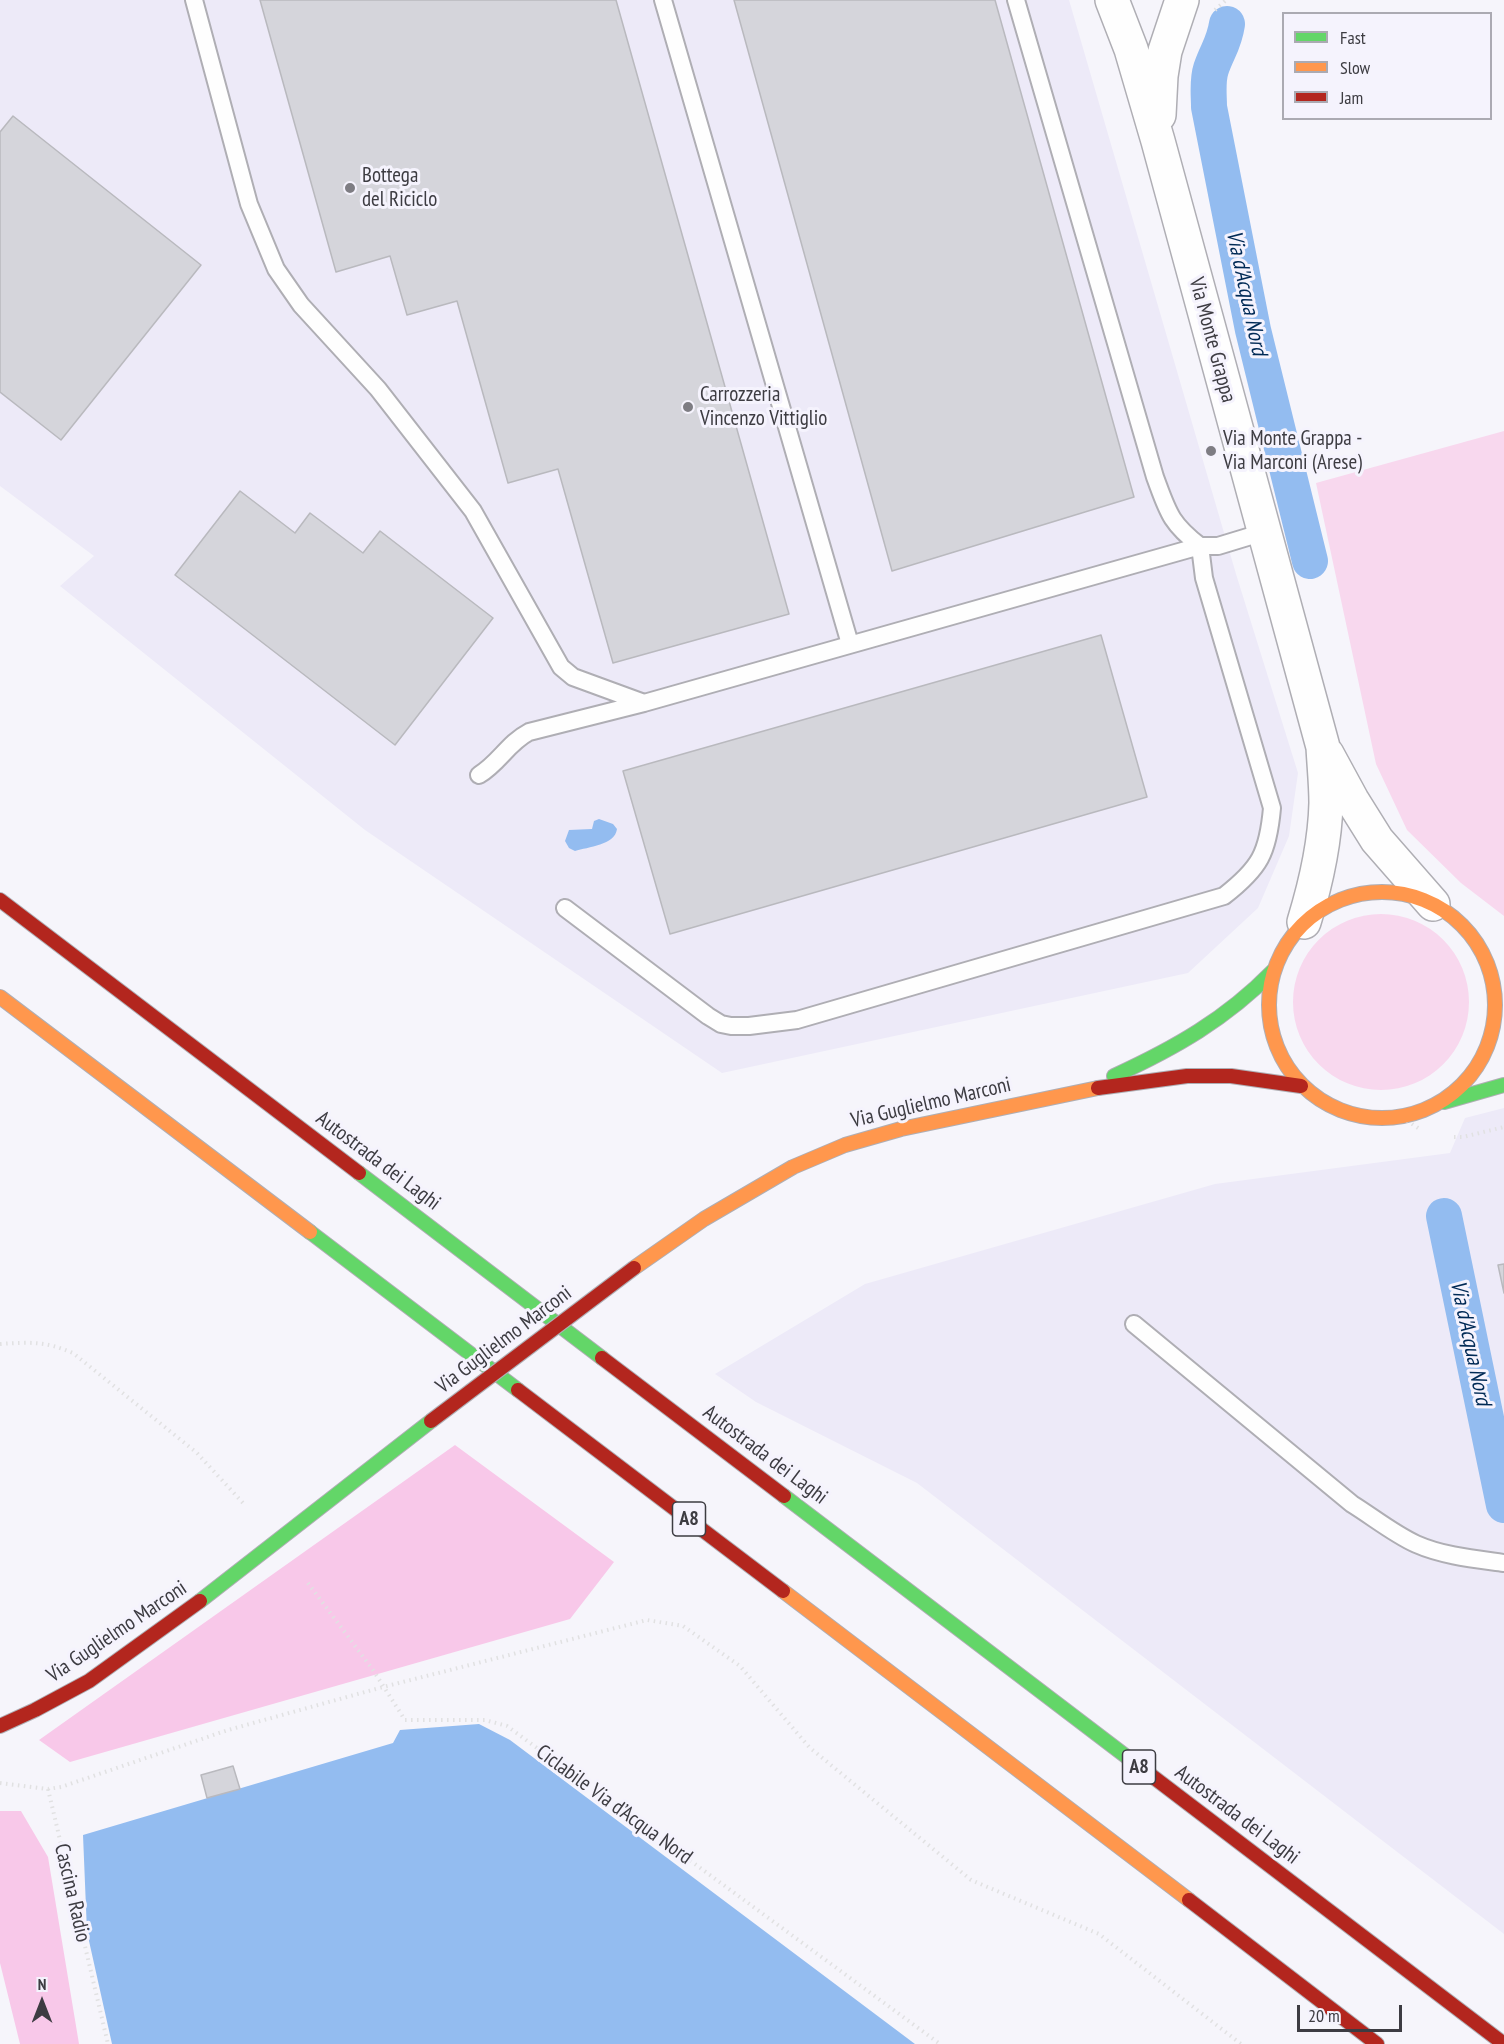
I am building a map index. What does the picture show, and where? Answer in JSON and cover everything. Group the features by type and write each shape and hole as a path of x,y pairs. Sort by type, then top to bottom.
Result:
{"main road":[{"path":"1494,945 1433,904 1400,893 1365,893 1332,903 1304,922 1285,945 1273,971 1268,1002 1271,1033 1282,1061 1301,1086 1331,1107 1365,1118 1402,1117 1422,1112 1440,1103 1504,1085"},
{"name":"Autostrada dei Laghi","path":"0,900 1504,2044"},
{"path":"1440,1103 1463,1085 1480,1062 1492,1035 1496,1006 1492,977 1482,950 1464,927"},
{"name":"Via Guglielmo Marconi","path":"1083,1090 1154,1058 1196,1034 1236,1006 1273,971"},
{"name":"A8","path":"0,997 764,1575 1377,2044"},
{"name":"Via Guglielmo Marconi","path":"0,1726 89,1681 191,1608 431,1421 634,1268 704,1219 783,1173 845,1145 902,1129 1083,1090 1208,1075 1270,1080 1301,1086"}],"street":[{"name":"Via Monte Grappa","path":"1112,0 1131,49 1158,141 1323,747 1326,803 1322,850 1304,922"},
{"name":"Via Monte Grappa","path":"1158,141 1161,76 1165,51 1182,0"},
{"name":"Via Monte Grappa","path":"1323,747 1377,840 1433,904"}],"lane":[{"path":"194,0 249,204 276,269 301,305 378,389 473,511 561,667 573,677 644,703"},
{"path":"663,0 850,644"},
{"path":"564,908 708,1016 721,1024 749,1026 797,1020 1224,896 1246,879 1261,860 1270,831 1272,808 1204,578 1200,546 1181,532 1168,514 1155,477 1016,0"},
{"path":"479,776 488,770 516,739 529,732 644,703 1200,546 1218,546 1264,532"},
{"path":"1134,1324 1352,1504 1416,1544 1442,1552 1504,1563"}],"path":[{"path":"0,1344 38,1342 55,1345 74,1353 197,1453 243,1503"},
{"name":"Ciclabile Via d’Acqua Nord","path":"308,1583 373,1670 405,1720 485,1720 507,1726 940,2044"},
{"path":"0,1783 48,1789 61,1787 228,1730 383,1687 647,1620 683,1626 740,1666 809,1747 971,1880 1100,1934 1241,2044"},
{"name":"Cascina Radio","path":"48,1789 108,2044"}],"shaded area":[{"path":"0,0 1069,0 1236,574 1298,773 1289,836 1258,908 1188,973 722,1073 365,830 60,586 94,556 0,486"},
{"path":"1504,431 1504,916 1461,883 1407,830 1376,764 1316,483"},
{"path":"1381,914 1415,921 1430,929 1443,940 1454,953 1462,968 1469,1002 1462,1036 1454,1051 1443,1064 1430,1075 1415,1083 1381,1090 1347,1083 1332,1075 1319,1064 1308,1051 1300,1036 1293,1002 1300,968 1308,953 1319,940 1332,929 1347,921"},
{"path":"1504,1108 1504,1934 917,1483 756,1402 715,1374 865,1284 1215,1184 1450,1153 1465,1118"},
{"path":"455,1445 614,1562 570,1619 70,1762 39,1740"},
{"path":"0,1811 21,1811 48,1857 79,2044 20,2044 0,1963"}],"water":[{"path":"599,819 613,824 617,829 611,839 575,851 569,848 565,841 569,830 592,829 594,821"},
{"path":"479,1724 510,1740 915,2044 112,2044 87,1932 83,1835 393,1743 400,1730"}],"building":[{"path":"260,0 616,0 789,614 613,663 558,469 508,483 457,301 407,315 390,256 336,272"},
{"path":"734,0 995,0 1134,497 892,571"},
{"path":"13,116 201,265 61,440 0,392 0,132"},
{"path":"240,491 295,533 310,513 363,553 380,531 493,618 395,745 175,575"},
{"path":"1101,635 1147,797 670,934 623,771"},
{"path":"1504,1264 1504,1293 1498,1265"},
{"path":"233,1766 240,1789 207,1798 201,1775"}],"waterway":[{"name":"Via d'Acqua Nord","path":"1227,24 1210,74 1209,107 1253,330 1310,561"},
{"name":"Via d'Acqua Nord","path":"1444,1216 1504,1505"}],"traffic: fast":[{"path":"1114,1076 1158,1055 1199,1031 1237,1004 1273,971"},
{"path":"1444,1102 1504,1085"},
{"path":"359,1173 602,1358"},
{"path":"310,1232 518,1390"},
{"path":"200,1601 431,1421"},
{"path":"784,1496 1148,1773"}],"traffic: slow":[{"path":"1371,892 1393,892 1425,900 1445,911 1462,925 1476,942 1487,962 1493,983 1495,1005 1493,1027 1487,1048 1476,1068 1462,1085 1445,1099 1425,1110 1393,1118 1371,1118 1339,1110 1329,1105 1310,1092 1295,1077 1277,1048 1269,1016 1269,994 1277,962 1282,952 1295,933 1310,918 1339,900 1371,892"},
{"path":"0,997 310,1232"},
{"path":"634,1268 704,1219 793,1167 845,1145 901,1129 1098,1088"},
{"path":"783,1591 1189,1900"}],"traffic: jam":[{"path":"0,900 359,1173"},
{"path":"1098,1088 1187,1076 1231,1076 1301,1086"},
{"path":"431,1421 634,1268"},
{"path":"602,1358 784,1496"},
{"path":"518,1390 783,1591"},
{"path":"0,1726 89,1681 200,1601"},
{"path":"1148,1773 1504,2044"},
{"path":"1189,1900 1377,2044"}],"place":[{"name":"Bottega del Riciclo","path":"350,188"},
{"name":"Carrozzeria Vincenzo Vittiglio","path":"688,407"},
{"name":"Via Monte Grappa - Via Marconi (Arese)","path":"1211,451"}]}
